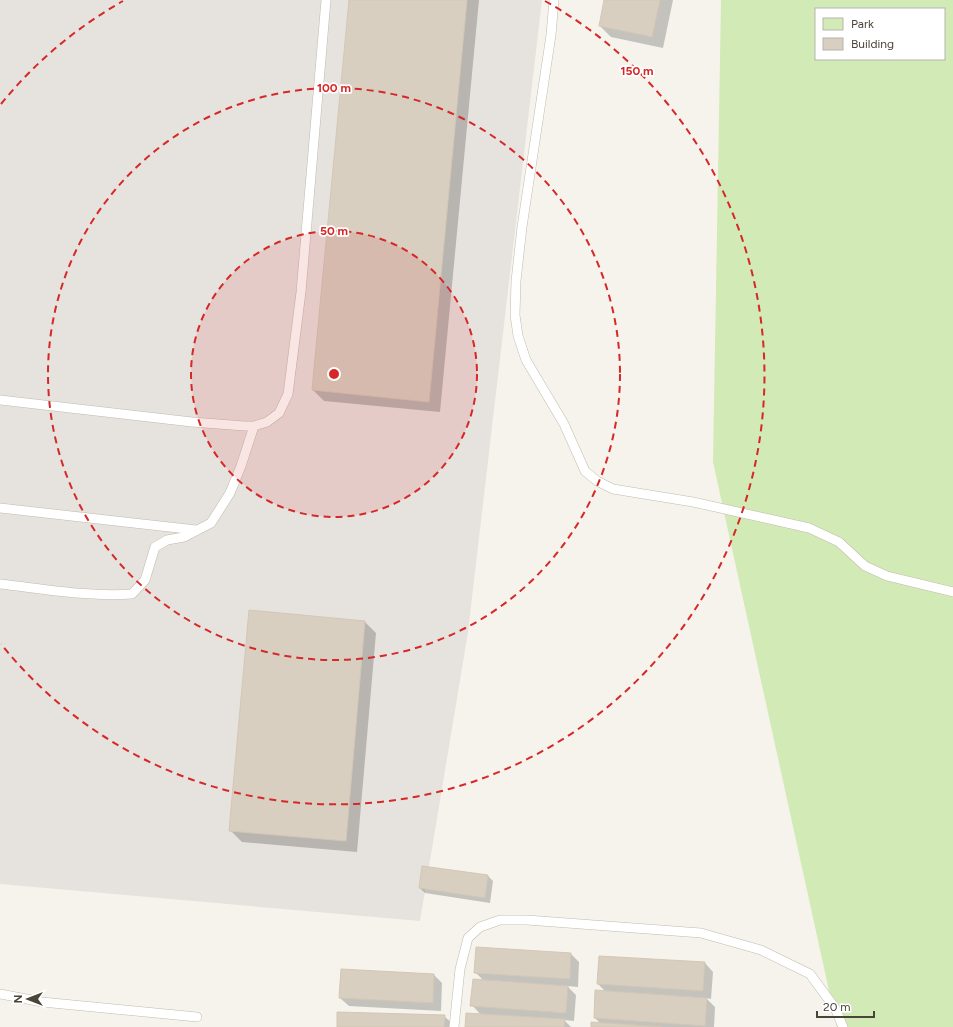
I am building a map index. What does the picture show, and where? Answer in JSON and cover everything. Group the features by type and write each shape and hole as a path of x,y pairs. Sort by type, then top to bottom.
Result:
{"lane":[{"path":"0,400 192,422 244,426 254,426 267,422 279,413 288,394 301,292 326,0"},
{"path":"554,0 551,35 522,227 516,280 515,315 518,336 526,360 564,424 585,471 597,481 613,489 693,502 809,528 839,542 865,566 887,576 953,592"},
{"path":"0,584 93,595 132,594 145,580 155,547 167,540 184,536 211,523 230,493 241,466 254,426"},
{"path":"0,508 196,530"},
{"path":"454,1027 460,969 468,938 480,927 500,920 527,920 701,933 761,950 810,974 835,1008 843,1027"},
{"path":"0,994 42,1002 197,1017"}],"shaded area":[{"path":"0,0 542,0 468,632 420,921 0,884"}],"green space":[{"path":"721,0 953,0 953,1027 837,1027 713,462"}],"building":[{"path":"349,0 467,0 429,402 312,390"},
{"path":"604,0 660,0 652,37 599,26"},
{"path":"249,610 365,621 346,841 229,831"},
{"path":"422,866 488,875 485,898 419,888"},
{"path":"476,947 571,953 570,979 474,973"},
{"path":"599,956 705,962 703,991 597,984"},
{"path":"341,969 434,974 433,1003 339,998"},
{"path":"473,979 568,986 566,1013 470,1006"},
{"path":"595,990 707,998 705,1026 594,1018"},
{"path":"337,1012 445,1015 444,1027 337,1027"},
{"path":"466,1013 565,1019 564,1027 465,1027"},
{"path":"591,1022 661,1027 591,1027"}]}
